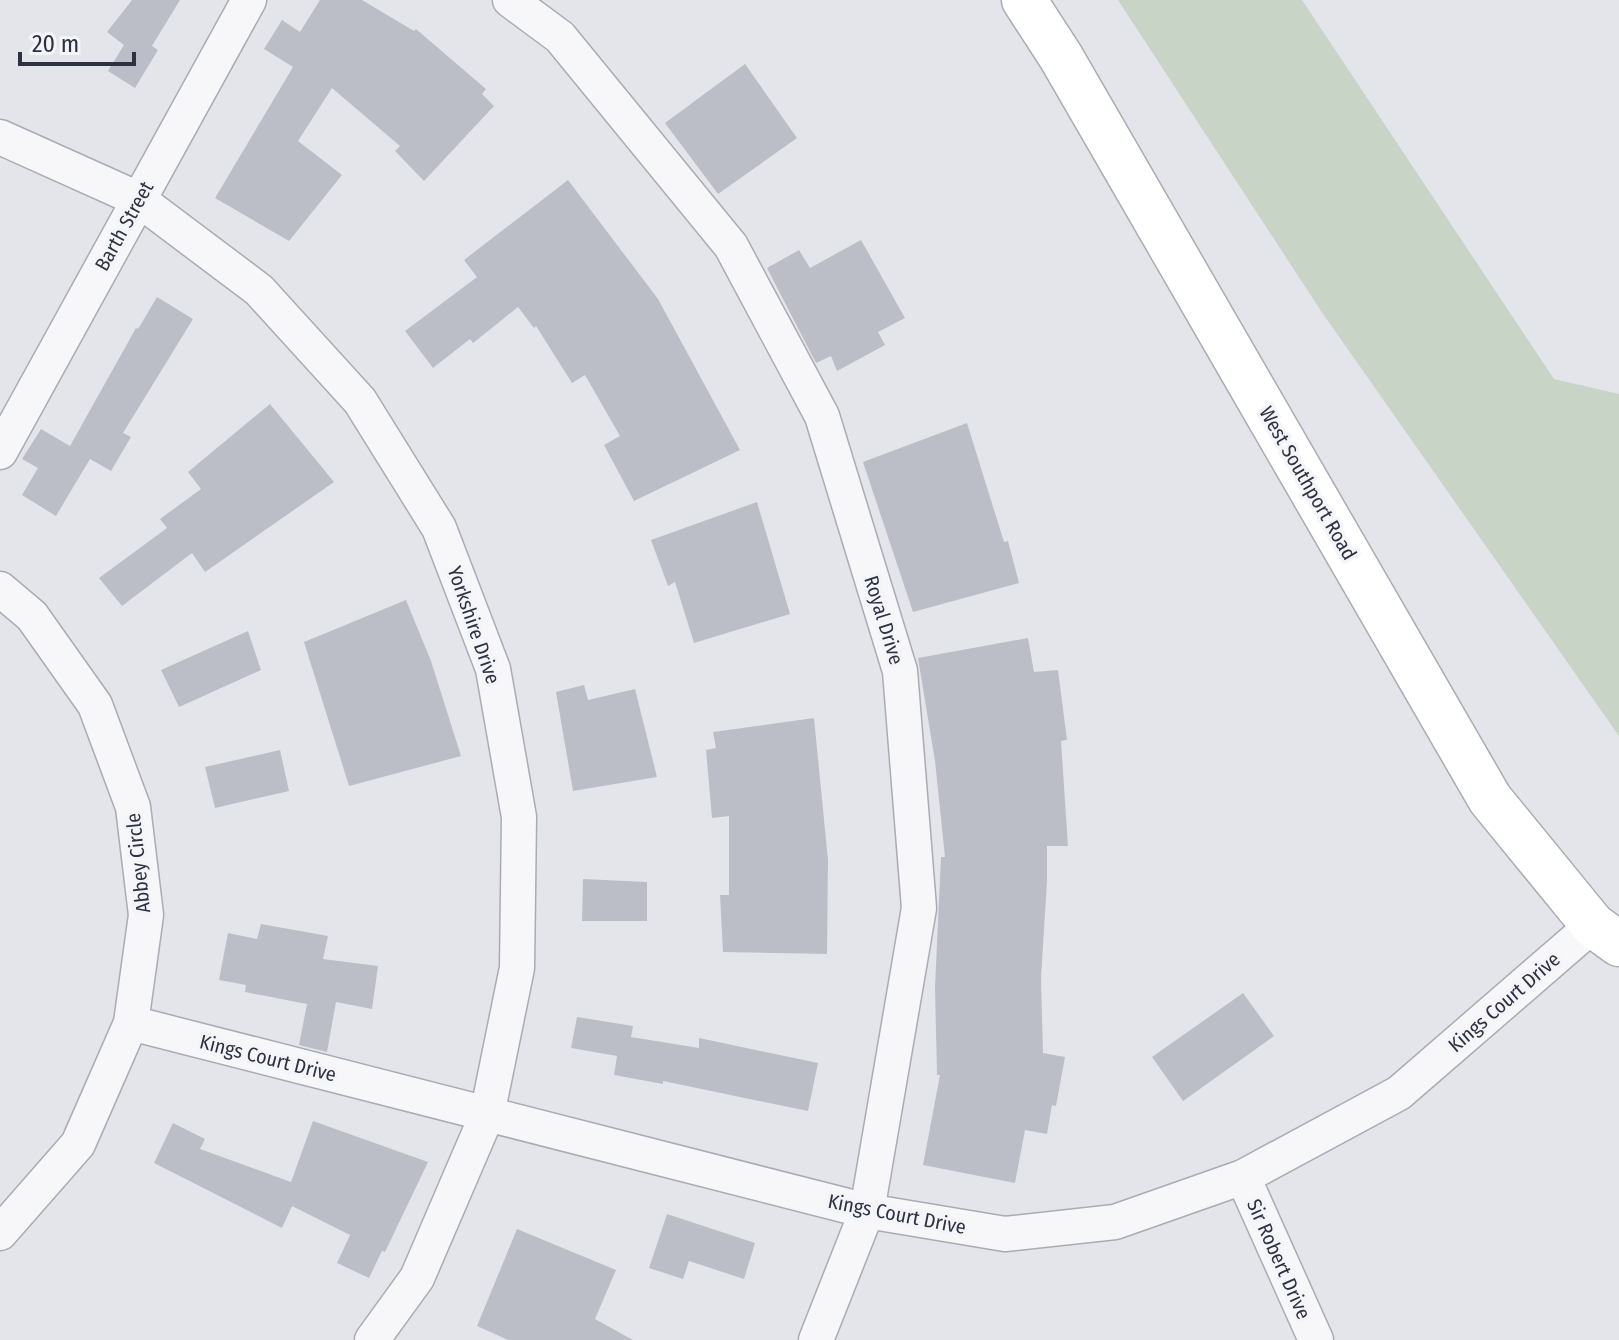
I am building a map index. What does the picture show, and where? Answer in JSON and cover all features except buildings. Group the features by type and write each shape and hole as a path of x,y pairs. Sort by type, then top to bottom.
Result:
{"main road":[{"name":"West Southport Road","path":"1024,0 1061,57 1490,799 1606,935"}],"street":[{"name":"Barth Street","path":"0,452 249,0"},
{"name":"Royal Drive","path":"510,0 560,37 731,246 822,416 900,671 919,908 867,1211 816,1340"},
{"name":"Yorkshire Drive","path":"0,137 138,199 259,290 360,401 439,528 493,669 519,817 517,968 487,1115 417,1278 372,1340"},
{"name":"Abbey Circle","path":"0,589 32,616 95,705 133,807 146,915 131,1023 78,1144 0,1233"},
{"name":"Kings Court Drive","path":"131,1023 867,1211 1005,1234 1115,1222 1243,1177 1399,1093 1606,935"},
{"name":"Sir Robert Drive","path":"1243,1177 1316,1340"}],"green space":[{"path":"1118,0 1302,0 1554,379 1619,394 1619,736 1321,311"}]}
